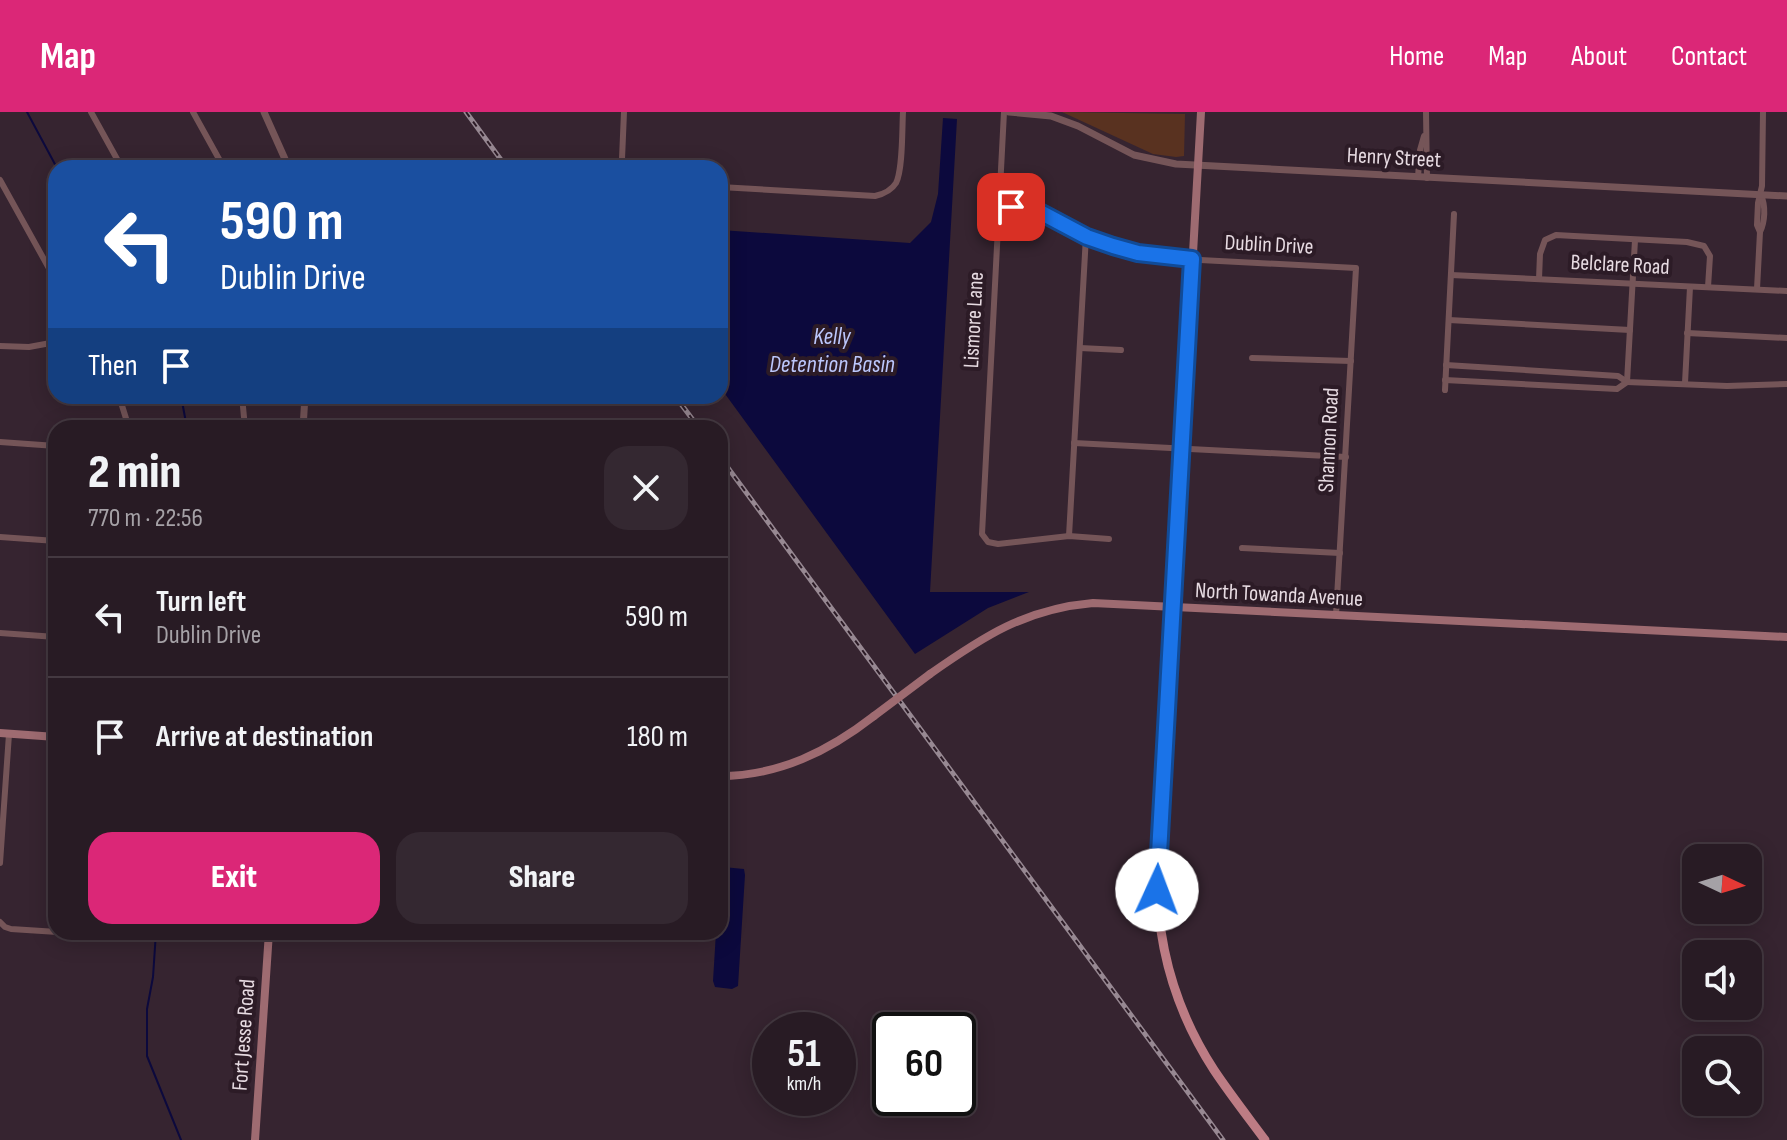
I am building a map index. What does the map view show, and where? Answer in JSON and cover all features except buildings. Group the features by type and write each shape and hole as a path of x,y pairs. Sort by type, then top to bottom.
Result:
{"main road":[{"path":"1201,112 1157,890 1166,963 1190,1029 1208,1061 1265,1140"},
{"name":"North Towanda Avenue","path":"728,776 745,775 791,764 830,746 973,644 999,629 1041,612 1072,605 1093,603 1787,637"},
{"path":"4,733 48,736"},
{"name":"Fort Jesse Road","path":"255,1140 268,940"}],"street":[{"path":"91,112 118,160"},
{"path":"193,112 220,160"},
{"path":"264,112 285,160"},
{"path":"622,160 624,112"},
{"path":"728,187 882,194 894,186 899,174 903,112"},
{"name":"Henry Street","path":"1006,112 1051,114 1134,155 1176,164 1787,196"},
{"name":"Lismore Lane","path":"1006,112 981,529 984,538 993,544 1069,536"},
{"path":"1422,178 1420,150 1426,112"},
{"path":"1757,289 1763,112"},
{"path":"0,180 48,267"},
{"name":"Dublin Drive","path":"998,206 1038,211 1086,236 1138,253 1356,268"},
{"path":"1445,390 1454,214"},
{"path":"1539,279 1540,254 1545,240 1556,235 1687,242 1704,246 1710,256 1708,287"},
{"path":"1086,236 1069,536 1109,539"},
{"path":"1627,382 1635,240"},
{"name":"Shannon Road","path":"1336,615 1356,268"},
{"name":"Belclare Road","path":"1451,275 1787,291"},
{"path":"1685,383 1690,287"},
{"path":"1449,320 1630,330"},
{"path":"1687,333 1787,338"},
{"path":"0,346 29,347 48,343"},
{"path":"1080,348 1121,350"},
{"path":"1252,358 1351,361"},
{"path":"1446,365 1618,376 1627,382 1727,386 1787,384"},
{"path":"1445,380 1617,389 1627,382"},
{"path":"0,442 48,445"},
{"path":"1074,443 1346,457"},
{"path":"0,537 48,540"},
{"path":"1242,548 1340,553"},
{"path":"0,633 48,636"},
{"path":"0,863 4,733"},
{"path":"0,922 11,929 48,931"}],"shaded area":[{"path":"1062,112 1185,114 1184,156 1153,154"}],"water":[{"name":"Kelly Detention Basin","path":"943,118 957,119 930,592 1029,592 988,608 915,654 728,398 728,231 910,243 931,222 938,194"},
{"path":"728,867 744,869 738,986 732,989 715,987 716,940 728,940"}],"waterway":[{"path":"27,112 53,160"},
{"path":"182,404 186,420"},
{"path":"155,940 147,1009 147,1056 181,1140"}],"railway":[{"path":"466,112 501,160"},
{"path":"681,404 693,420"},
{"path":"728,468 1223,1140"}],"route":[{"path":"1011,207 1038,211 1087,237 1113,246 1138,253 1192,259 1157,890"}]}
